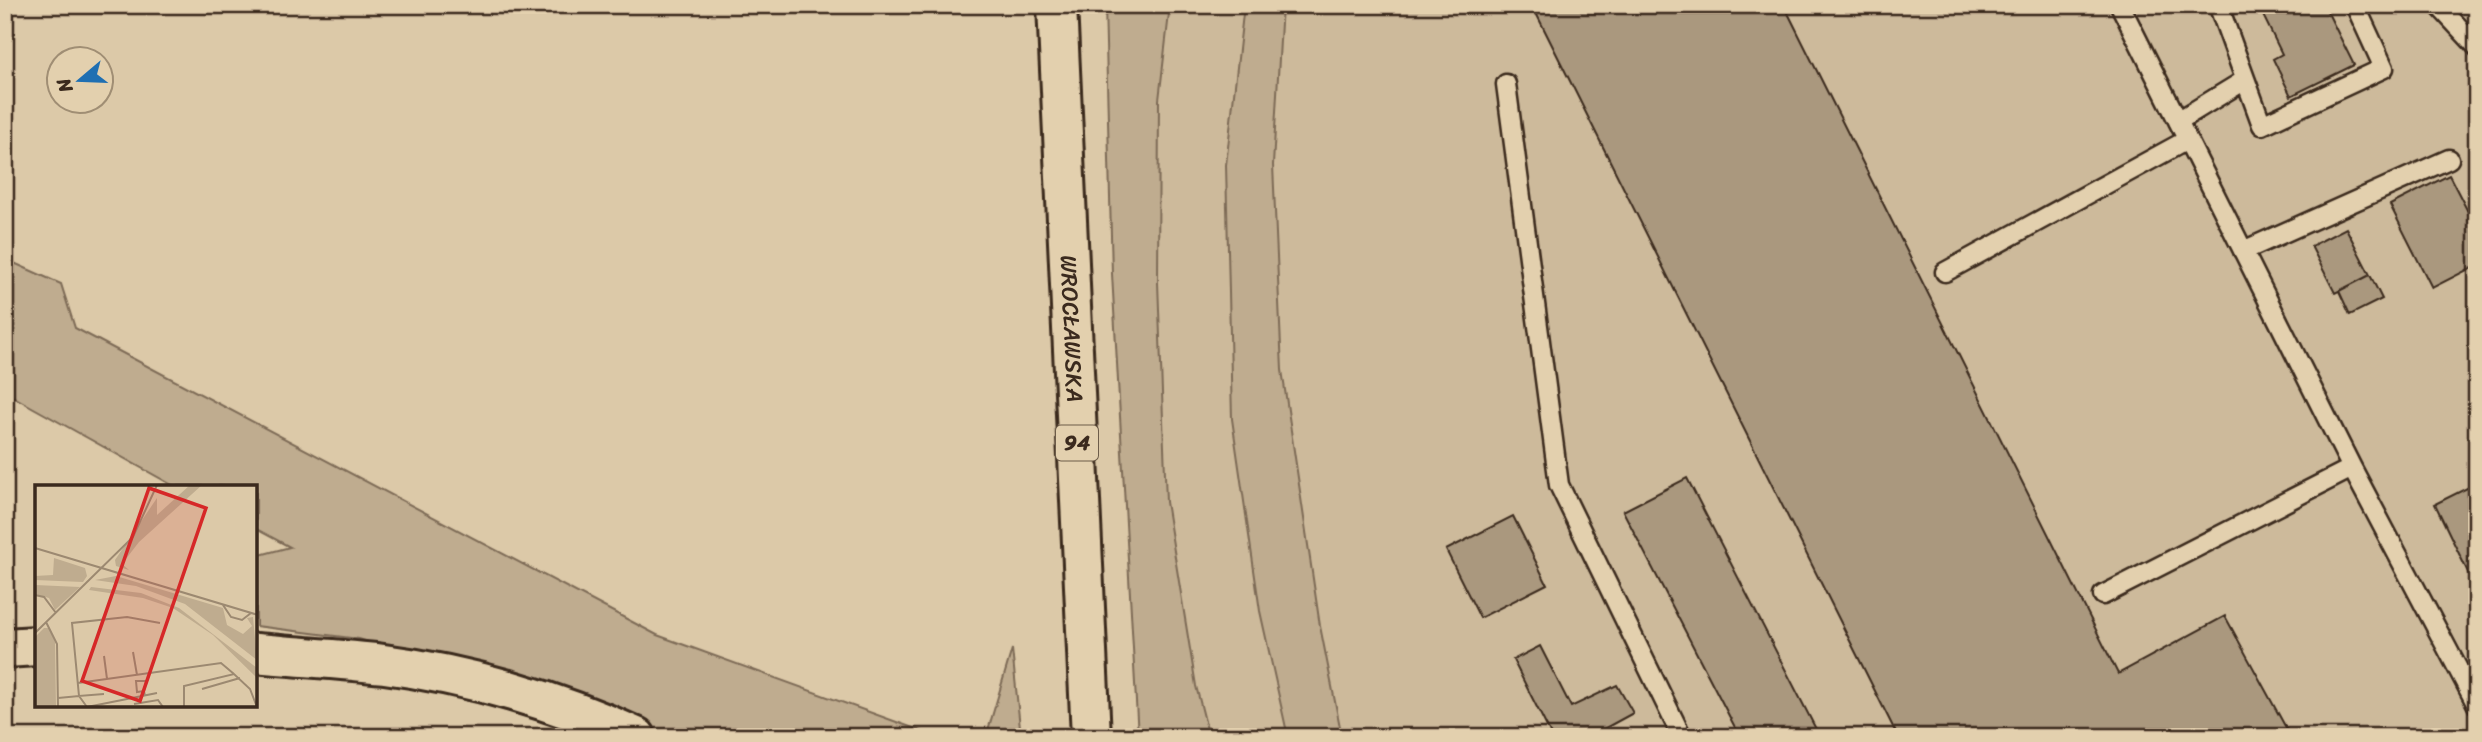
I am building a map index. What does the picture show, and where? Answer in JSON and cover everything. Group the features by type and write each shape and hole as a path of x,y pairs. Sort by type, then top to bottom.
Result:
{"main road":[{"name":"WROCŁAWSKA","path":"1057,5 1091,737"},
{"path":"5,648 35,646"},
{"path":"257,653 384,664 434,673 538,700 636,737"}],"lane":[{"path":"2120,5 2352,468 2477,705"},
{"path":"2229,5 2220,10 2262,125 2384,68 2354,5"},
{"path":"2438,5 2477,47"},
{"path":"2178,121 2245,80"},
{"path":"1506,84 1559,485 1682,737"},
{"path":"1945,272 2187,140"},
{"path":"2243,251 2449,159"},
{"path":"2103,595 2352,468"}],"shaded area":[{"path":"1105,5 1170,5 1159,100 1158,282 1166,502 1196,686 1209,737 1138,737 1112,274"},
{"path":"1170,5 1244,5 1226,165 1232,419 1260,611 1288,737 1209,737 1196,686 1166,502 1158,282 1159,100"},
{"path":"1244,5 1282,5 1273,165 1282,370 1320,626 1342,737 1288,737 1260,611 1232,419 1226,165"},
{"path":"1282,5 2477,5 2477,737 1342,737 1320,626 1282,370 1273,165"},
{"path":"5,259 61,284 75,328 657,635 938,737 665,737 359,639 257,626 257,556 290,547 257,530 257,485 172,485 5,392"},
{"path":"1012,649 1021,737 986,737"}],"building":[{"path":"1532,5 1784,5 2118,674 2225,616 2291,737 1898,737"},
{"path":"2258,5 2324,5 2354,65 2291,96 2273,59 2282,54"},
{"path":"2449,175 2477,229 2477,265 2432,288 2390,205"},
{"path":"2346,228 2370,275 2335,293 2311,246"},
{"path":"2370,275 2382,299 2350,315 2339,291"},
{"path":"1687,478 1820,737 1740,737 1623,511"},
{"path":"2477,483 2477,591 2435,504"},
{"path":"1513,516 1547,584 1480,618 1446,550"},
{"path":"1540,646 1571,707 1617,685 1633,713 1589,737 1552,737 1513,660"}]}
